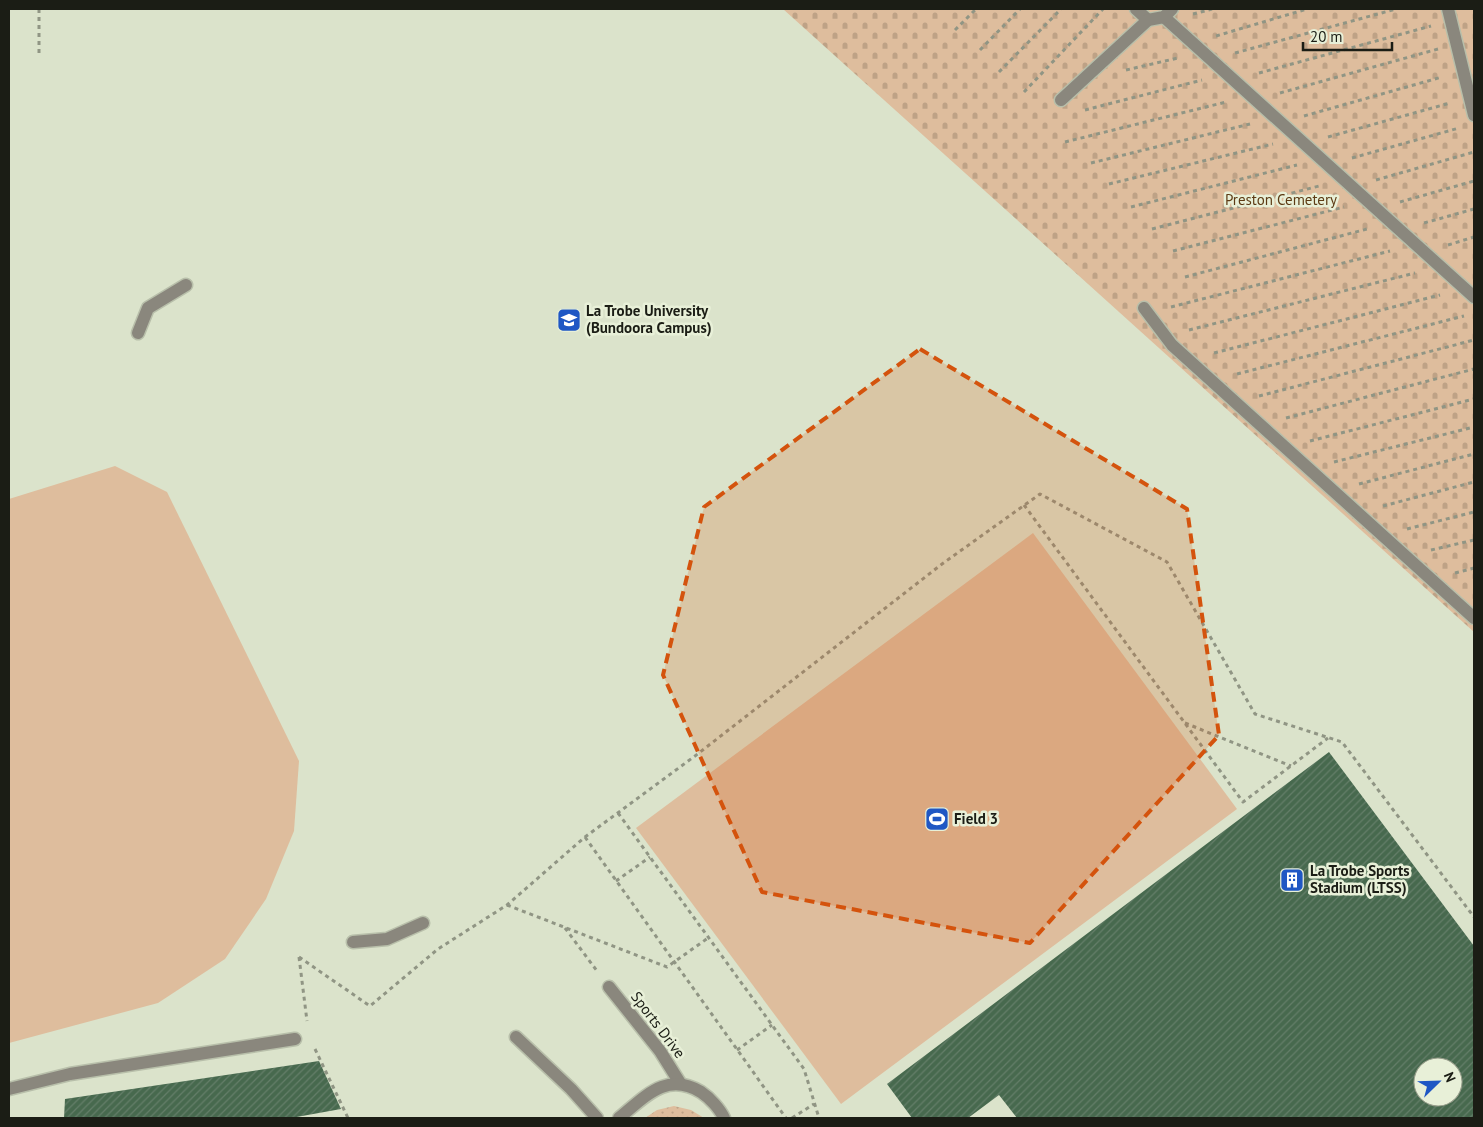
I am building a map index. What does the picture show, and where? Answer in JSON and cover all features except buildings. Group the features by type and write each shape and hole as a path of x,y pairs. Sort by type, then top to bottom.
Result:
{"lane":[{"path":"1136,9 1148,20"},
{"path":"1061,100 1148,20 1168,13 1192,43 1470,292"},
{"path":"1449,14 1474,115"},
{"path":"138,333 148,308 186,286"},
{"path":"1146,310 1172,345 1474,618"},
{"path":"353,942 387,940 423,923"},
{"name":"Sports Drive","path":"609,988 660,1051 680,1083"},
{"path":"516,1037 571,1089 597,1118"},
{"path":"9,1089 70,1074 295,1039"},
{"name":"Sports Drive","path":"619,1118 647,1095 664,1085 680,1083 694,1088 706,1096 724,1118"}],"path":[{"path":"39,9 39,55"},
{"path":"955,30 976,9"},
{"path":"980,50 1020,9"},
{"path":"1000,72 1061,9"},
{"path":"1024,92 1103,9"},
{"path":"1192,43 1306,9"},
{"path":"1120,72 1208,56 1396,9"},
{"path":"1082,110 1231,77 1440,23 1449,14"},
{"path":"1065,142 1254,98 1456,44"},
{"path":"1091,163 1278,120 1463,71"},
{"path":"1109,184 1301,140 1470,97"},
{"path":"1131,207 1465,127"},
{"path":"1152,229 1474,152"},
{"path":"1173,251 1474,181"},
{"path":"1185,276 1474,209"},
{"path":"1146,310 1399,249 1415,243"},
{"path":"1166,336 1440,266"},
{"path":"1188,359 1470,292"},
{"path":"1212,381 1465,316"},
{"path":"1235,402 1474,340"},
{"path":"1261,425 1474,369"},
{"path":"1286,448 1474,399"},
{"path":"1309,469 1474,427"},
{"path":"1333,490 1474,454"},
{"path":"1358,513 1474,482"},
{"path":"299,957 370,1006 438,949 507,905 585,837 695,756 942,564 1040,494 1166,562 1255,714 1342,742 1474,917"},
{"path":"1024,505 1243,802 1328,738"},
{"path":"1383,536 1474,512"},
{"path":"1406,557 1474,540"},
{"path":"1185,723 1291,766"},
{"path":"618,813 804,1068 819,1118"},
{"path":"585,837 786,1118"},
{"path":"616,881 650,857"},
{"path":"507,905 667,967 709,938"},
{"path":"564,928 609,988"},
{"path":"737,1050 772,1025"},
{"path":"792,1118 814,1104"}],"highlighted area":[{"path":"920,349 1187,509 1219,735 1030,943 762,892 663,675 704,507"}],"green space":[{"name":"Preston Cemetery","path":"783,9 1474,9 1474,632"},
{"path":"115,466 167,492 299,761 294,831 266,899 225,959 158,1003 9,1043 9,499"},
{"name":"Field 3","path":"1033,533 1237,809 841,1104 636,828"},
{"path":"674,1106 691,1110 704,1118 645,1118 657,1110"}],"place":[{"name":"La Trobe University (Bundoora Campus)","path":"569,320"},
{"name":"Field 3","path":"937,819"},
{"name":"La Trobe Sports Stadium (LTSS)","path":"1292,880"}]}
